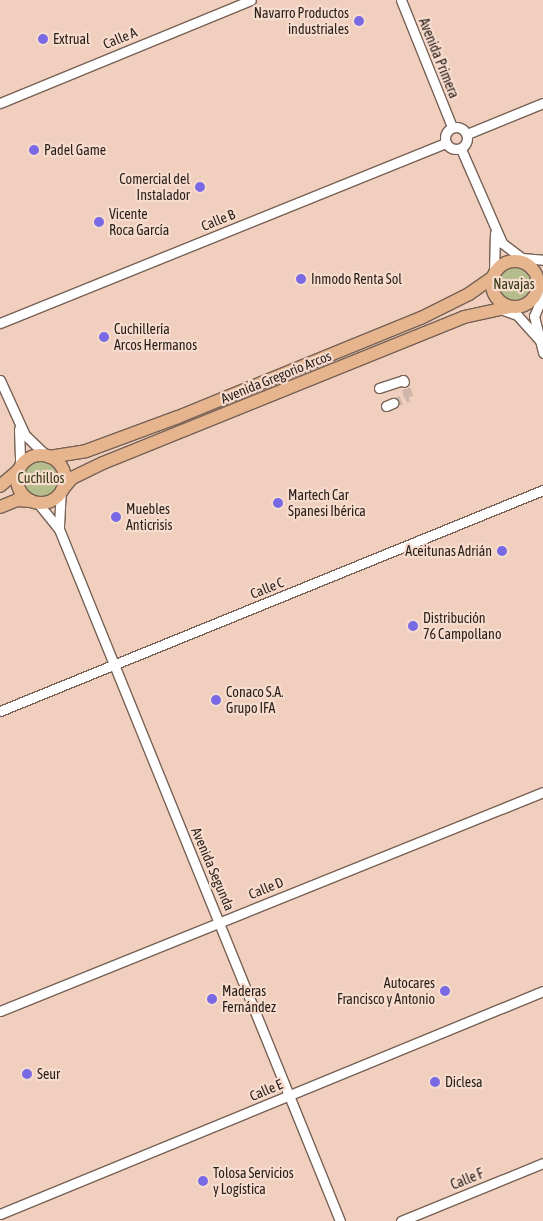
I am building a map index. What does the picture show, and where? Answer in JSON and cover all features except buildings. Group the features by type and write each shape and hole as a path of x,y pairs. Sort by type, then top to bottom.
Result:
{"main road":[{"path":"520,260 537,275 538,296 522,307 513,310 495,296 493,276 504,263 520,260 543,266"},
{"name":"Avenida Gregorio Arcos","path":"48,456 86,452 178,417 420,318 469,294 493,276"},
{"name":"Avenida Gregorio Arcos","path":"61,491 72,478 103,463 448,324 492,309 513,310"},
{"path":"0,486 30,457 48,456 62,467 61,491 51,500 34,502 17,500 0,507"},
{"path":"19,469 19,488 34,502"}],"street":[{"name":"Calle A","path":"0,103 251,0"},
{"name":"Avenida Primera","path":"401,0 452,127"},
{"path":"467,134 543,103"},
{"path":"452,127 461,128 467,134 467,141 460,149 452,149 445,142 445,134 452,127"},
{"name":"Calle B","path":"0,323 445,142"},
{"path":"460,149 495,233 520,260 543,260"},
{"path":"493,276 495,233"},
{"path":"538,296 540,341 543,353"},
{"path":"513,310 540,341"},
{"path":"0,380 18,424 30,442 48,456"},
{"path":"379,388 403,380 404,382"},
{"path":"18,424 22,451 19,469"},
{"name":"Calle C","path":"0,711 113,663 543,490"},
{"name":"Avenida Segunda","path":"59,529 61,491"},
{"name":"Avenida Segunda","path":"34,502 59,529 340,1221"},
{"name":"Calle D","path":"0,1011 543,792"},
{"name":"Calle E","path":"0,1214 543,991"},
{"name":"Calle F","path":"400,1221 543,1164"}],"shaded area":[{"path":"0,0 543,0 543,1221 0,1221"}],"green space":[{"name":"Navajas","path":"514,265 528,270 533,284 528,298 514,303 500,298 495,284 500,270"},
{"name":"Cuchillos","path":"41,459 55,464 60,478 55,492 41,497 27,492 22,478 27,464"}],"tunnel":[{"path":"393,403 409,397 404,382"}],"place":[{"name":"Navarro Productos industriales","path":"359,21"},
{"name":"Extrual","path":"43,39"},
{"name":"Padel Game","path":"34,150"},
{"name":"Comercial del Instalador","path":"200,187"},
{"name":"Vicente Roca García","path":"99,222"},
{"name":"Inmodo Renta Sol","path":"301,279"},
{"name":"Cuchillería Arcos Hermanos","path":"104,337"},
{"name":"Martech Car Spanesi Ibérica","path":"278,503"},
{"name":"Muebles Anticrisis","path":"116,517"},
{"name":"Aceitunas Adrián","path":"502,551"},
{"name":"Distribución 76 Campollano","path":"413,626"},
{"name":"Conaco S.A. Grupo IFA","path":"216,700"},
{"name":"Autocares Francisco y Antonio","path":"445,991"},
{"name":"Maderas Fernández","path":"212,999"},
{"name":"Seur","path":"27,1074"},
{"name":"Diclesa","path":"435,1082"},
{"name":"Tolosa Servicios y Logística","path":"203,1181"}]}
